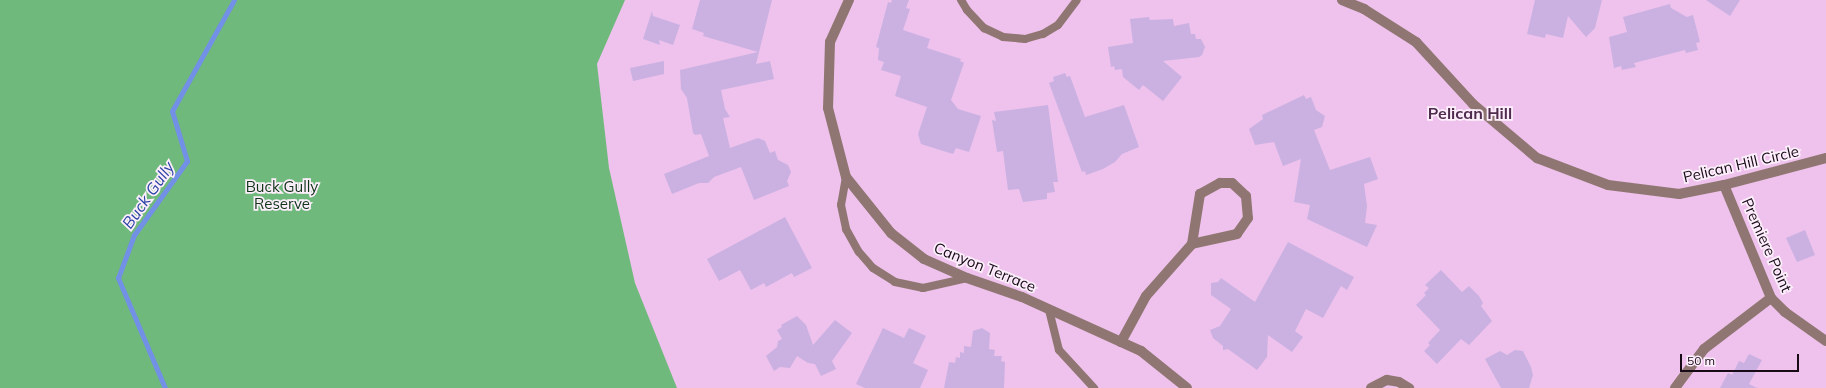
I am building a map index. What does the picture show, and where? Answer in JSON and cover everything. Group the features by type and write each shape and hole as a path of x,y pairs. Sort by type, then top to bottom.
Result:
{"street":[{"name":"Canyon Terrace","path":"849,0 830,42 828,108 846,177 891,233 924,259 967,278 1022,297 1141,351 1187,388"},
{"name":"Pelican Hill Circle","path":"1342,0 1364,9 1416,42 1473,104 1537,158 1608,186 1679,194 1724,185 1826,158"},
{"path":"1122,342 1146,296 1192,244 1200,194 1220,182 1232,183 1246,196 1248,218 1237,234 1192,244"},
{"name":"Premiere Point","path":"1724,185 1771,298 1785,312 1826,341"},
{"path":"1675,388 1704,349 1771,298"},
{"path":"1371,388 1387,380 1399,382 1409,388"}],"lane":[{"path":"961,0 967,10 984,28 1003,37 1025,39 1043,34 1058,24 1078,0"},
{"path":"846,177 841,205 846,229 859,252 873,268 895,282 923,288 967,278"},
{"path":"1048,310 1059,350 1094,388"}],"green space":[{"name":"Buck Gully Reserve","path":"0,0 625,0 597,64 609,168 635,283 677,388 0,388"}],"building":[{"path":"700,0 772,0 756,64 770,61 774,79 721,90 725,109 730,117 723,118 730,148 758,138 765,141 770,153 775,151 778,160 788,165 791,172 787,181 789,186 754,200 741,167 714,177 708,183 699,183 672,194 664,174 709,156 701,134 695,135 693,133 687,98 681,89 680,70 758,52 703,36 704,33 692,29"},
{"path":"892,0 909,0 906,8 910,9 903,30 930,39 927,48 961,59 960,61 964,63 951,100 958,109 981,116 969,152 956,148 953,154 921,144 918,134 927,107 895,96 901,76 881,70 884,62 878,60 879,48 876,47 888,2 891,3"},
{"path":"1535,0 1602,0 1595,28 1586,37 1568,16 1563,38 1546,34 1545,38 1527,34"},
{"path":"1706,0 1740,0 1730,16"},
{"path":"1670,4 1671,8 1687,17 1693,15 1700,42 1696,43 1698,50 1686,53 1685,50 1634,63 1636,67 1622,70 1621,66 1614,68 1609,37 1627,32 1623,17"},
{"path":"652,11 653,16 680,25 673,45 659,40 660,45 643,39"},
{"path":"1149,17 1150,20 1173,19 1174,26 1189,23 1191,34 1195,34 1196,39 1201,39 1205,47 1202,55 1199,57 1163,61 1182,77 1163,101 1143,85 1139,90 1123,77 1122,69 1115,70 1114,66 1111,67 1108,47 1133,43 1130,19"},
{"path":"664,61 664,74 633,81 630,68"},
{"path":"1065,73 1067,77 1070,76 1085,117 1124,105 1139,147 1122,154 1115,162 1103,169 1086,175 1085,171 1082,172 1049,83 1054,81 1053,77"},
{"path":"1304,95 1306,99 1311,97 1316,110 1325,116 1322,127 1314,130 1330,170 1370,157 1378,179 1364,184 1367,206 1365,223 1377,225 1367,247 1307,219 1310,205 1294,202 1301,159 1283,166 1274,142 1255,145 1249,129 1263,119 1262,115"},
{"path":"1048,105 1058,182 1053,182 1055,192 1047,193 1047,199 1023,202 1019,189 1008,190 1003,151 997,152 992,120 996,121 994,112"},
{"path":"785,217 812,268 794,277 792,273 766,287 764,283 751,290 740,270 719,281 707,259"},
{"path":"1805,230 1815,255 1797,262 1786,238"},
{"path":"1288,242 1354,277 1347,290 1341,286 1323,318 1306,309 1295,331 1303,337 1292,352 1268,335 1267,357 1257,370 1228,349 1223,350 1223,346 1213,338 1210,330 1220,326 1231,309 1211,295 1211,283 1218,282 1221,278 1255,302"},
{"path":"1441,270 1462,292 1469,286 1479,296 1483,303 1481,306 1492,321 1469,345 1461,339 1437,364 1424,351 1430,345 1428,343 1440,330 1416,305 1426,295 1424,293 1429,288 1425,285"},
{"path":"797,316 806,325 813,345 835,320 852,333 832,361 836,369 821,376 815,364 808,363 797,356 790,368 780,367 774,371 766,356 777,347 778,341 782,339 777,330 782,327 781,325"},
{"path":"883,328 904,338 909,328 926,336 913,363 928,370 920,388 865,388 856,384"},
{"path":"982,328 990,333 989,349 995,350 994,356 1002,356 1001,361 1005,362 1004,388 944,388 949,362 955,363 956,357 960,358 960,352 964,353 964,346 971,347 973,331"},
{"path":"1515,350 1523,351 1531,367 1533,375 1529,388 1501,388 1485,359 1500,351 1507,355"},
{"path":"1749,354 1762,360 1749,384 1757,388 1720,388 1728,373 1732,375 1739,361 1744,363"}],"waterway":[{"name":"Buck Gully","path":"165,388 118,278 134,235 187,161 172,111 234,0"}],"district":[{"name":"Pelican Hill","path":"1470,113"}]}
